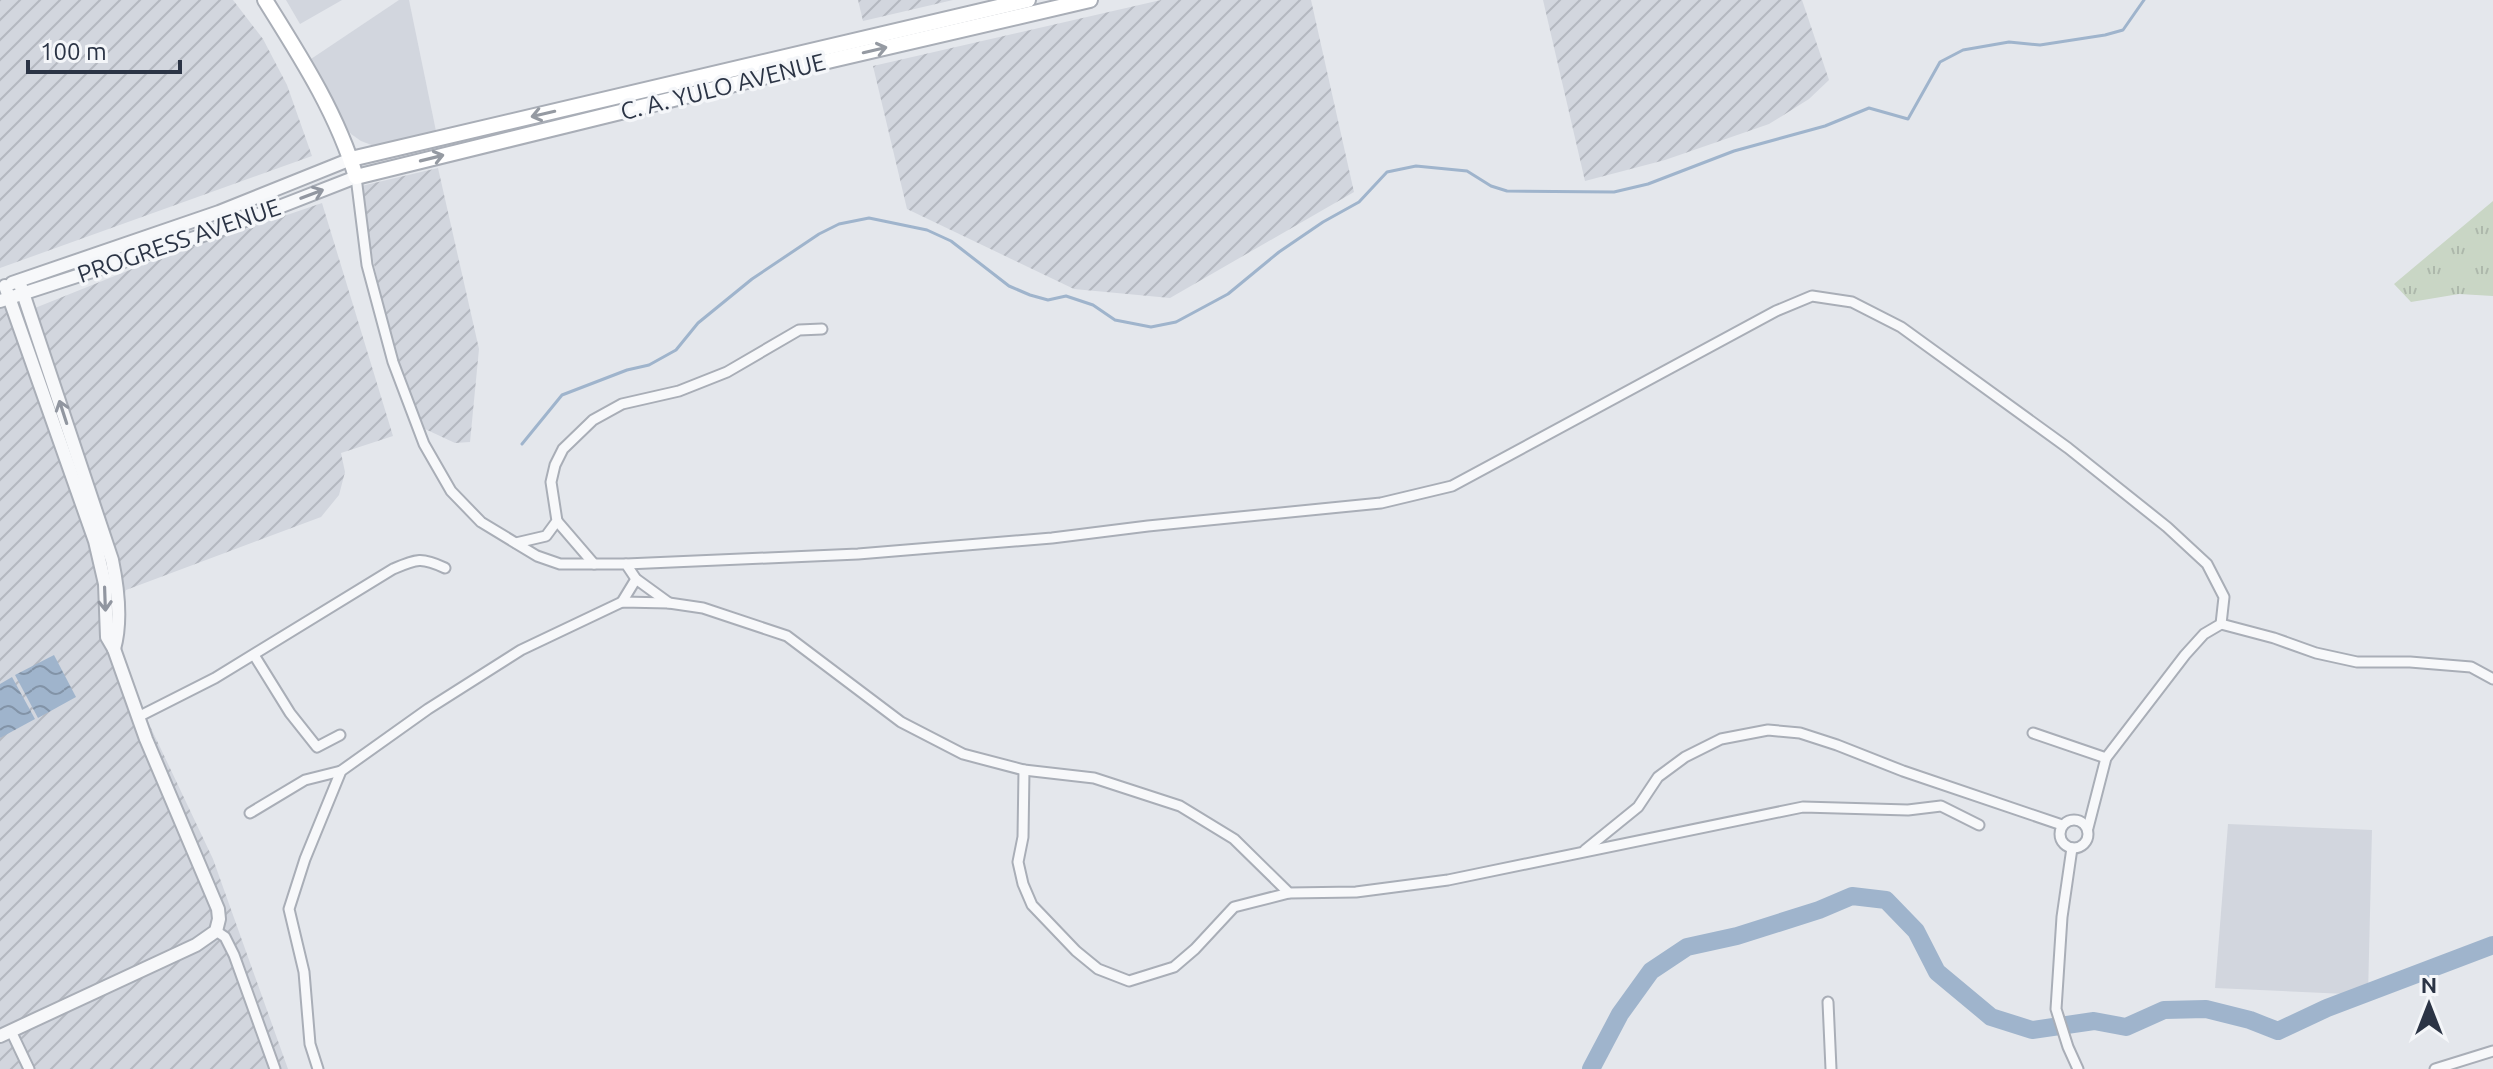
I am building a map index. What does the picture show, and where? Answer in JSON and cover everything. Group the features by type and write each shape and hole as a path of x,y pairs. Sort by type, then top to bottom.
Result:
{"main road":[{"path":"265,0 305,65 340,131 356,177"},
{"name":"C. A. YULO AVENUE","path":"356,177 597,117 1028,0"},
{"name":"C. A. YULO AVENUE","path":"351,159 594,102 1090,0"},
{"path":"594,102 597,117"}],"street":[{"name":"PROGRESS AVENUE","path":"4,293 351,159"},
{"name":"PROGRESS AVENUE","path":"22,287 211,233 356,177"},
{"path":"356,177 367,265 393,362 424,444 451,491 481,522 537,556 560,564 858,554 1052,538 1381,503 1452,486 1596,410 1702,349 1812,296 1852,302 1901,327 2068,448 2155,517 2207,564 2224,597 2221,624"},
{"path":"22,287 112,560 118,604 118,635 114,649"},
{"path":"4,293 95,541 105,584 107,637 218,909 219,919 216,931 196,945 5,1034 29,1069"},
{"path":"594,564 557,521 551,482 563,449 593,420 622,404 679,391 727,372 799,330 822,329"},
{"path":"516,543 546,536 557,521"},
{"path":"138,717 254,655 393,569 417,559 428,560 445,568"},
{"path":"626,564 636,579 669,603"},
{"path":"622,602 636,579"},
{"path":"250,813 305,780 341,771 428,709 521,650 622,602 669,603 703,608 787,636 901,722 963,754 1024,770 1094,778 1180,806 1234,839 1289,893"},
{"path":"2088,828 2081,821 2071,819 2062,825 2059,834 2063,844 2072,848 2082,846 2088,838 2106,758 2185,655 2204,634 2221,624 2357,662 2471,667 2493,679"},
{"path":"254,655 290,713 317,747 340,735"},
{"path":"1583,852 1638,807 1658,777 1685,757 1721,739 1768,730 1800,733 2062,825"},
{"path":"2033,733 2106,758"},
{"path":"1024,770 1023,837 1018,862 1032,905 1098,969 1129,981 1174,967 1234,907 1289,893 1356,892 1448,880 1803,807 1908,810 1941,806 1979,825"},
{"path":"318,1069 310,1044 304,972 289,909 305,859 341,771"},
{"path":"1941,806 1954,788"},
{"path":"2072,848 2062,917 2056,1009 2078,1069"},
{"path":"216,931 225,937 234,955 275,1069"},
{"path":"1828,1002 1831,1069"},
{"path":"2435,1069 2493,1051"}],"shaded area":[{"path":"0,0 233,0 263,39 287,85 312,156 0,268"},
{"path":"286,0 342,0 300,24"},
{"path":"399,0 409,0 437,136 374,146 351,134 308,61"},
{"path":"858,0 953,0 863,21"},
{"path":"1161,0 1311,0 1354,192 1170,298 1074,289 907,209 873,66"},
{"path":"1543,0 1802,0 1829,80 1809,99 1769,124 1665,160 1585,181"},
{"path":"438,168 479,349 470,442 455,443 425,429 394,355 357,187"},
{"path":"322,203 393,436 341,453 345,472 339,495 321,517 126,590 114,636 133,690 213,859 288,1069 0,1069 0,288 25,312 152,261"},
{"path":"2228,824 2372,830 2368,995 2215,988"}],"green space":[{"path":"2493,201 2493,296 2459,294 2411,302 2394,284"}],"water":[{"path":"54,655 76,697 38,718 15,675"},
{"path":"12,677 35,719 0,738 0,684"}],"waterway":[{"path":"522,444 562,395 627,370 649,365 676,350 698,323 752,279 839,224 869,218 927,230 951,241 1009,286 1048,300 1066,296 1093,305 1115,320 1151,327 1176,322 1228,294 1279,252 1359,202 1387,172 1416,166 1467,171 1491,186 1507,191 1614,192 1648,184 1734,151 1825,126 1869,108 1908,119 1940,62 1963,50 2009,42 2040,45 2105,35 2123,30 2144,0"},
{"path":"1591,1069 1620,1014 1651,971 1687,947 1737,936 1852,896 1886,900 1916,931 1937,972 1991,1017 2032,1030 2094,1021 2126,1027 2164,1010 2206,1009 2278,1031 2327,1008 2493,945"}]}
